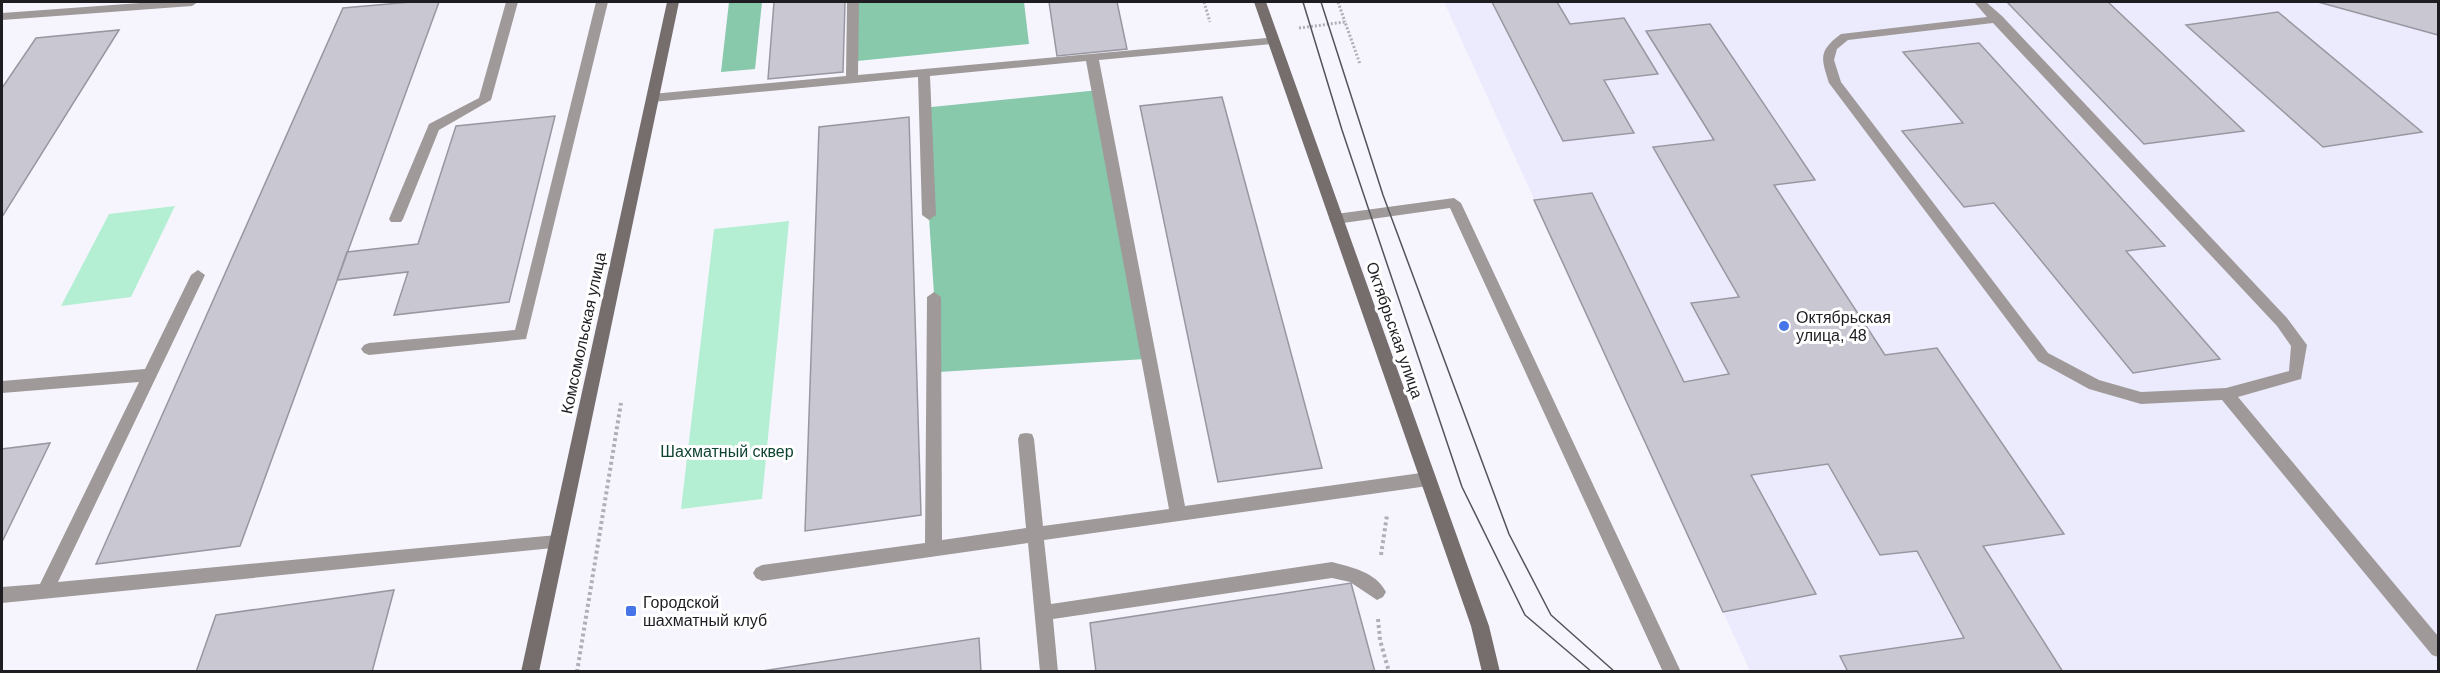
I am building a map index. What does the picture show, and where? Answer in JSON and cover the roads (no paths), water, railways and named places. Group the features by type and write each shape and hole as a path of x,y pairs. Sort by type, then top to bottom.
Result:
{"street":[{"name":"Комсомольская улица","path":"530,672 673,2"},
{"name":"Октябрьская улица","path":"1260,2 1480,626 1491,672"}],"lane":[{"path":"2,17 192,2"},
{"path":"396,219 434,127 485,100 512,2"},
{"path":"369,349 521,335 602,2"},
{"path":"852,81 853,2"},
{"path":"1980,2 1998,19 2282,322 2299,345 2296,375 2226,394 2141,398 2094,385 2043,357 1835,83 1828,60 1831,47 1845,38 1998,19"},
{"path":"652,98 1273,40"},
{"path":"1092,58 1178,514"},
{"path":"924,74 929,214"},
{"path":"1336,219 1454,203 1672,672"},
{"path":"45,591 198,275"},
{"path":"933,550 934,297"},
{"path":"2,387 149,375"},
{"path":"2226,394 2439,649"},
{"path":"1026,439 1049,672"},
{"path":"762,573 1428,478"},
{"path":"2,595 557,542"},
{"path":"1043,613 1332,570 1355,575 1377,592"}],"tram line":[{"path":"1303,2 1342,130 1462,487 1525,615 1592,672"},
{"path":"1321,2 1383,195 1509,534 1551,615 1615,672"}],"place":[{"name":"Октябрьская улица, 48","path":"1784,326"},
{"name":"Городской шахматный клуб","path":"631,611"}],"park label":[{"name":"Шахматный сквер","path":"727,451"}]}
